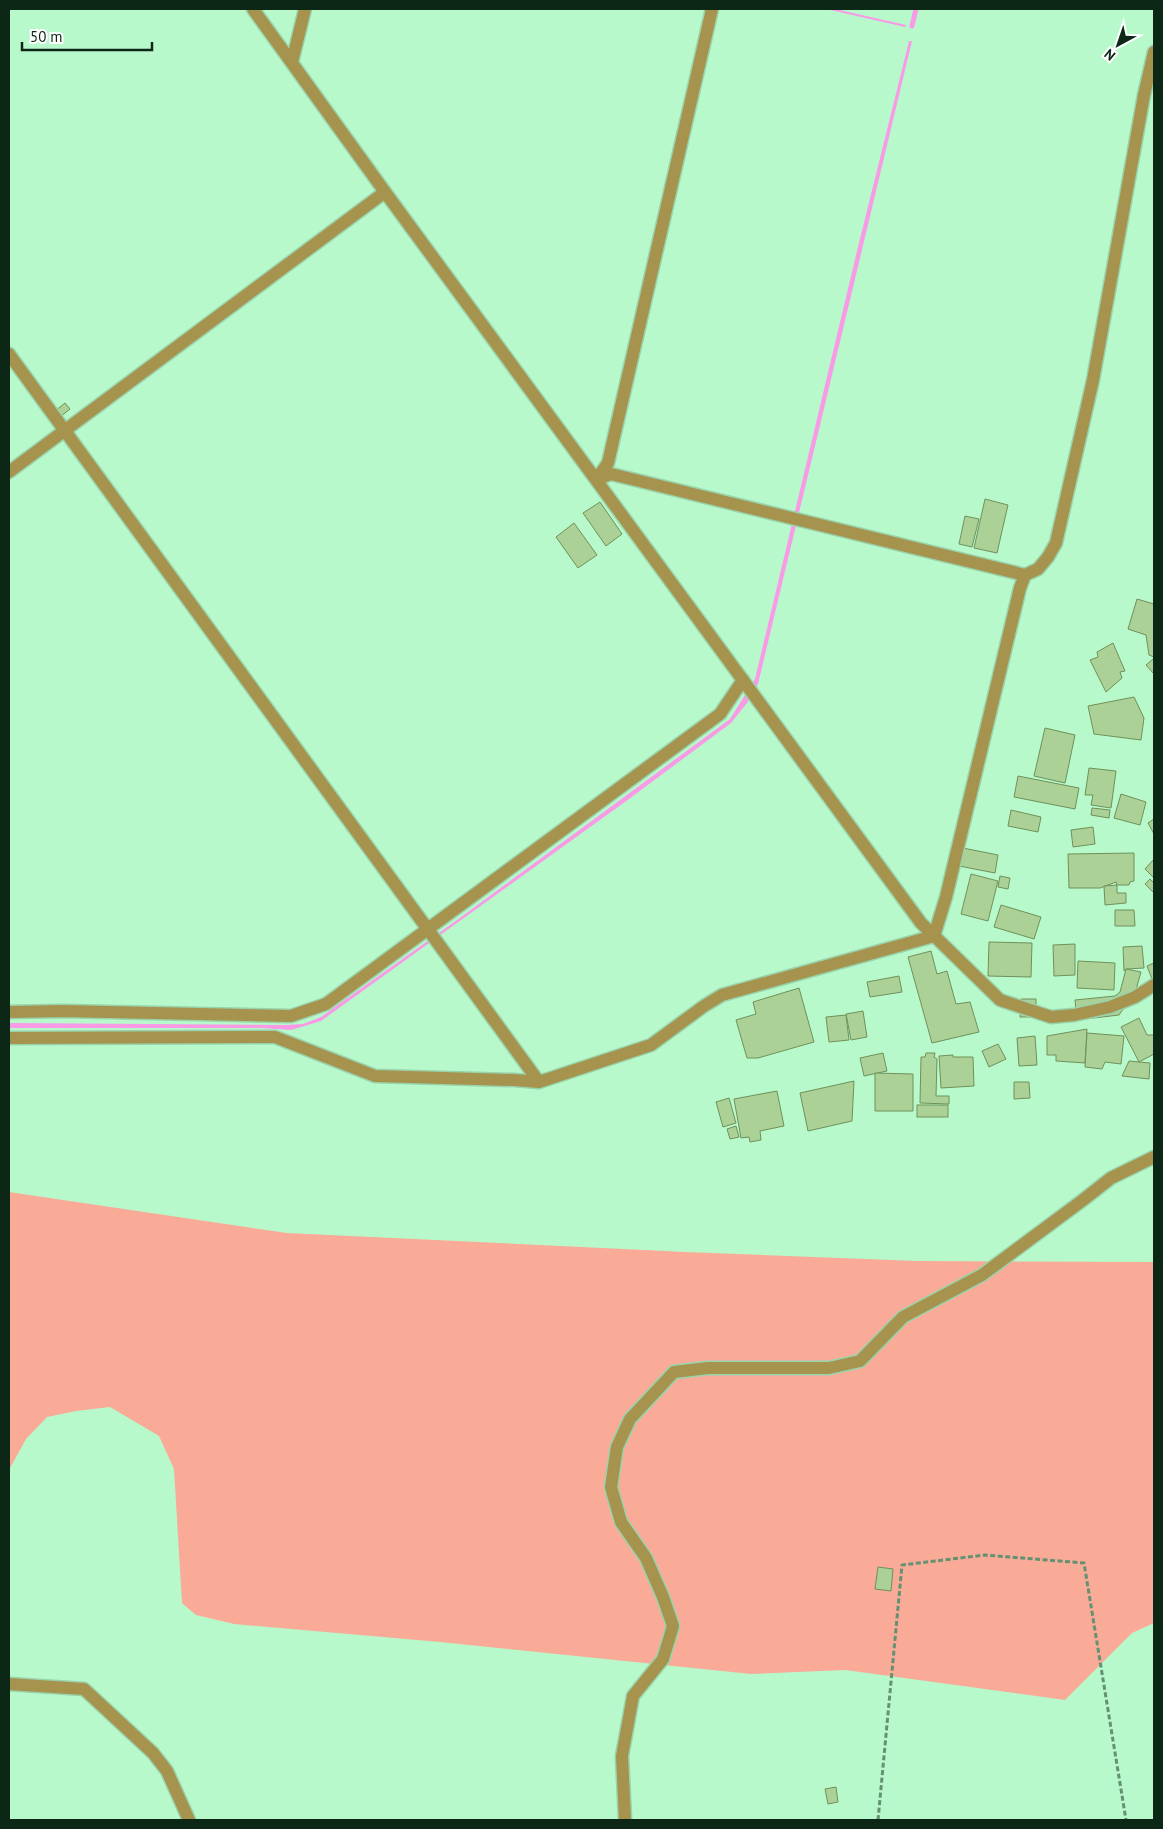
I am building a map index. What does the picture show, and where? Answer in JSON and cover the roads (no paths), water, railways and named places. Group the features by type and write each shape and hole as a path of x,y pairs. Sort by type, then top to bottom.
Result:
{"street":[{"path":"253,9 921,923 1000,1000 1051,1017 1110,1008 1135,997 1154,985"},
{"path":"292,62 305,9"},
{"path":"597,479 608,463 712,9"},
{"path":"597,479 611,474 1025,574 1038,568 1048,557 1056,543 1093,380 1144,95 1154,52"},
{"path":"9,472 385,192"},
{"path":"9,354 539,1082"},
{"path":"934,936 946,897 1020,588 1025,574"},
{"path":"9,1012 63,1011 291,1016 326,1004 720,714 742,680"},
{"path":"9,1038 275,1037 375,1076 539,1082 651,1045 722,995 934,936"},
{"path":"625,1820 622,1756 633,1696 663,1659 673,1626 646,1558 621,1522 611,1487 617,1447 630,1419 674,1372 708,1368 829,1368 860,1361 903,1317 982,1275 1111,1178 1154,1157"},
{"path":"9,1684 84,1689 153,1753 167,1771 189,1820"}],"waterway":[{"path":"912,26 916,9"}]}
